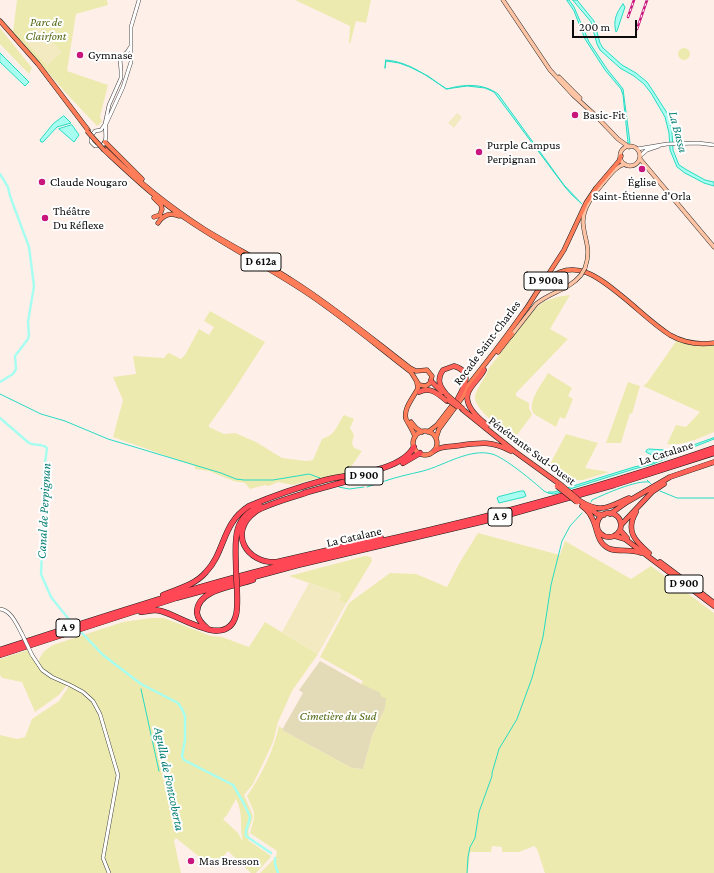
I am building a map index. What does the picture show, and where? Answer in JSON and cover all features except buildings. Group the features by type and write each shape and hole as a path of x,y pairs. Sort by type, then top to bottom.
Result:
{"highway":[{"path":"448,398 440,387 439,378 443,370 447,367 454,366 463,371 466,380 457,400"},
{"name":"D 900a","path":"484,370 468,391 467,398 469,406 484,423 510,446 513,452"},
{"path":"431,381 462,410"},
{"path":"425,386 434,389 448,398"},
{"path":"419,392 424,389 430,390 448,398"},
{"name":"Pénétrante Sud-Ouest","path":"462,410 513,452"},
{"name":"Pénétrante Sud-Ouest","path":"462,410 513,452 580,503 598,514 604,515"},
{"path":"434,451 442,447 478,442 498,445 513,452"},
{"name":"D 900","path":"304,486 326,480 358,475 397,463 410,454 414,447"},
{"name":"La Catalane","path":"0,650 136,606 274,567 499,513 579,491 714,448"},
{"name":"D 900","path":"306,492 395,467 420,453"},
{"name":"La Catalane","path":"0,655 116,616 176,598 284,569 493,519 614,485 714,453"},
{"path":"598,522 604,515 610,514 627,502 670,477 714,462"},
{"path":"580,503 595,515 601,534 608,537 615,536 642,502 655,489 671,480 714,465"},
{"path":"116,616 125,616 149,610 161,611 207,630 219,631 227,628 234,621 237,611 236,534 238,525 250,510 304,486"},
{"path":"136,606 144,601 186,586 196,581 206,573 216,557 231,522 242,510 254,504 304,486"},
{"path":"580,503 591,507 604,508 649,489"},
{"path":"262,505 306,492"},
{"path":"306,492 259,510 248,518 244,526 242,538 247,551 252,556 262,561 277,562 373,540 420,532"},
{"path":"642,502 632,520 631,531 636,542 714,602"},
{"name":"D 900","path":"580,503 592,517 598,536 606,547 616,550 638,552 654,561"},
{"path":"610,514 618,517 623,535 649,553"},
{"name":"D 900","path":"615,536 625,539 714,606"},
{"path":"214,631 202,624 197,615 197,607 199,602 206,595 277,573 284,569"}],"main road":[{"path":"504,0 541,56 618,139 637,149 640,157 651,173"},
{"name":"D 612a","path":"1,22 22,46 88,130 120,164 156,197 187,220 218,240 282,277 329,308 411,372 415,378"},
{"path":"516,323 564,250 586,203 596,188 619,161 622,150 618,139"},
{"path":"105,142 150,187 180,212"},
{"path":"622,150 629,146"},
{"name":"D 612a","path":"105,149 145,185 204,229 294,282 330,306 410,368 420,370"},
{"path":"621,156 621,159 625,164 631,166 637,164 643,165 714,247"},
{"path":"637,164 640,157"},
{"path":"120,164 161,205 161,214 154,217"},
{"path":"506,341 536,304 544,298 572,284 581,275 585,268 588,253 584,227 585,210 610,175 625,164"},
{"path":"158,223 166,215 176,214 218,240"},
{"name":"Rocade Saint-Charles","path":"428,432 437,425 457,400 546,282 557,274 581,270 596,275 676,338 693,343 714,343"},
{"name":"Rocade Saint-Charles","path":"436,438 438,429 506,341 545,285 551,280 562,274 574,272 589,274 597,278 628,301"},
{"path":"415,437 422,432 428,432 436,438 437,445 434,451 427,454 420,453 414,447 415,437 406,419 407,408 418,388 415,378 420,370 425,370 432,376 431,381 419,392 409,409 408,416 413,425 422,432"},
{"path":"417,383 425,386"}],"street":[{"path":"131,46 125,55 120,57 121,78 109,105 105,124 103,128 95,131 90,138 91,142 97,146 101,146 105,142 106,124 123,87 131,62 130,57 131,46 131,27 139,0"},
{"path":"125,55 130,57"},
{"path":"120,63 124,66 129,65"},
{"path":"99,130 105,134"},
{"path":"637,149 667,144 698,143 714,146"},
{"path":"640,157 650,149 667,144"},
{"path":"0,609 6,610 13,618 32,655 42,670 52,677 83,692 93,701 100,714 118,776 103,858 109,873"}],"green space":[{"name":"Parc de Clairfont","path":"17,0 107,0 108,5 76,14 67,71 108,85 100,117 102,122 97,126 64,91 13,32"},
{"path":"295,0 371,0 366,23 356,21 350,44 350,26"},
{"path":"0,28 32,68 29,74 0,44"},
{"path":"682,48 686,48 690,54 686,60 682,60 678,56 678,52"},
{"path":"570,295 550,329 568,339 516,393 516,396 529,403 529,408 532,415 514,439 490,419 479,407 475,401 476,392 489,368 533,311 543,302 557,297"},
{"path":"210,311 265,342 209,427 224,434 235,433 256,442 282,458 306,461 313,460 322,439 331,435 344,415 354,419 350,428 354,435 352,443 354,448 362,451 346,474 314,479 293,485 278,482 269,486 265,485 250,489 245,483 233,481 209,471 195,469 195,466 113,437 123,400 113,377 136,374 133,356 164,358 169,353 181,359 185,355 199,329 209,335 214,327 204,321"},
{"path":"677,340 697,346 714,345 714,432 685,443 667,444 676,425 686,427 700,412 643,386 647,383"},
{"path":"548,373 572,388 568,396 573,399 565,419 560,417 556,427 534,414 532,410 533,399"},
{"path":"628,382 640,386 632,414 630,413 621,443 606,443"},
{"path":"566,434 598,443 585,468 609,472 583,480 574,480 550,464"},
{"path":"478,533 560,555 565,541 631,579 651,566 714,613 714,873 545,873 537,849 534,846 519,852 502,852 502,847 492,846 491,852 470,852 468,873 260,873 276,857 277,851 250,833 254,812 247,796 266,762 274,744 279,726 283,729 282,730 352,768 363,769 372,736 385,708 382,698 361,684 363,681 320,657 349,603 390,573 416,574 447,587"},
{"path":"365,556 371,557 372,561 346,604 339,600 341,594 289,576"},
{"path":"151,618 164,618 211,636 222,637 249,647 265,622 318,654 292,691 278,722 273,742 267,755 253,784 244,795 253,817 248,831 248,840 271,856 256,873 251,873 228,851 213,868 176,838 174,841 181,873 110,873 104,858 119,775 102,714 94,700 84,691 52,676 43,670 38,663 42,654 56,644 123,622","holes":["236,799 241,815 243,842 238,833 223,819"]},
{"path":"28,650 42,671 67,685 59,695 35,712 22,682 2,678 0,675 0,659"},
{"name":"Cimetière du Sud","path":"320,661 361,684 379,692 382,697 386,698 385,708 372,736 363,769 352,768 282,730 303,693 299,690"},
{"path":"69,686 82,693 93,702 99,714 117,776 102,858 108,873 0,873 0,735 17,739 25,737 32,719 59,701"}],"shaded area":[{"path":"39,26 62,52 47,66 24,40"},
{"path":"457,113 462,117 454,128 448,123"},
{"path":"309,583 341,594 339,600 346,604 318,654 282,632"}],"water":[{"path":"567,0 569,0 574,7 589,42 607,69 623,89 630,143 628,143 623,95 621,89 605,70 585,39 574,11"},
{"path":"573,0 577,0 594,21 600,43 603,48 622,65 636,73 647,82 653,91 669,116 673,150 679,165 705,180 714,182 714,186 704,183 677,167 670,150 669,133 665,117 651,93 644,84 620,68 600,50 591,22"},
{"path":"623,4 625,7 616,32 616,17"},
{"path":"0,53 29,82 25,86 0,62"},
{"path":"386,60 395,61 422,73 399,63 386,61 385,68"},
{"path":"467,85 480,86 492,90 498,94 564,185 582,204 565,187 494,92 485,88 467,86 448,89"},
{"path":"64,116 71,123 57,127 43,142 41,142 40,140 53,124"},
{"path":"72,125 79,135 74,142 59,129"},
{"path":"714,438 653,464 554,494 548,493 652,463 685,448"},
{"path":"649,449 665,450 666,452 656,457 646,452"},
{"path":"524,491 526,496 499,503 498,497"}],"waterway":[{"name":"Canal de Perpignan","path":"0,174 8,187 29,247 34,286 28,322 28,339 15,356 16,369 13,374 0,382"},
{"path":"0,394 41,414 65,421 108,439 221,473 236,479 273,480 309,474 320,478"},
{"name":"Canal de Perpignan","path":"0,418 29,443 45,446 47,448 44,471 41,574 51,597 71,622"},
{"path":"367,487 393,478 423,471 466,455 484,453 492,454 504,460 548,493"},
{"path":"647,480 651,484"},
{"path":"591,502 592,500 620,488 636,483 649,482"},
{"path":"339,487 349,489 364,487"},
{"path":"660,491 677,498 714,498"},
{"path":"467,873 468,857 470,847 475,838 479,812 492,776 499,749 517,719 532,678 543,637 551,585 562,541 570,526 582,513"},
{"name":"Canal de Perpignan","path":"81,632 103,655 141,684 178,703 185,716 185,740 182,756 184,760 233,785 249,814 250,818 246,836 271,853"},
{"name":"Agulla de Fontcoberta","path":"141,689 159,771"},
{"name":"Canal de Perpignan","path":"275,858 278,873"}],"railway":[{"path":"628,17 634,0"},
{"path":"637,29 647,0"}],"place":[{"name":"Gymnase","path":"80,55"},
{"name":"Basic-Fit","path":"575,115"},
{"name":"Purple Campus Perpignan","path":"479,152"},
{"name":"Église Saint-Étienne d'Orla","path":"642,169"},
{"name":"Claude Nougaro","path":"42,182"},
{"name":"Théâtre Du Réflexe","path":"45,218"},
{"name":"Mas Bresson","path":"191,861"}],"water label":[{"name":"La Bassa","path":"678,132"}]}
